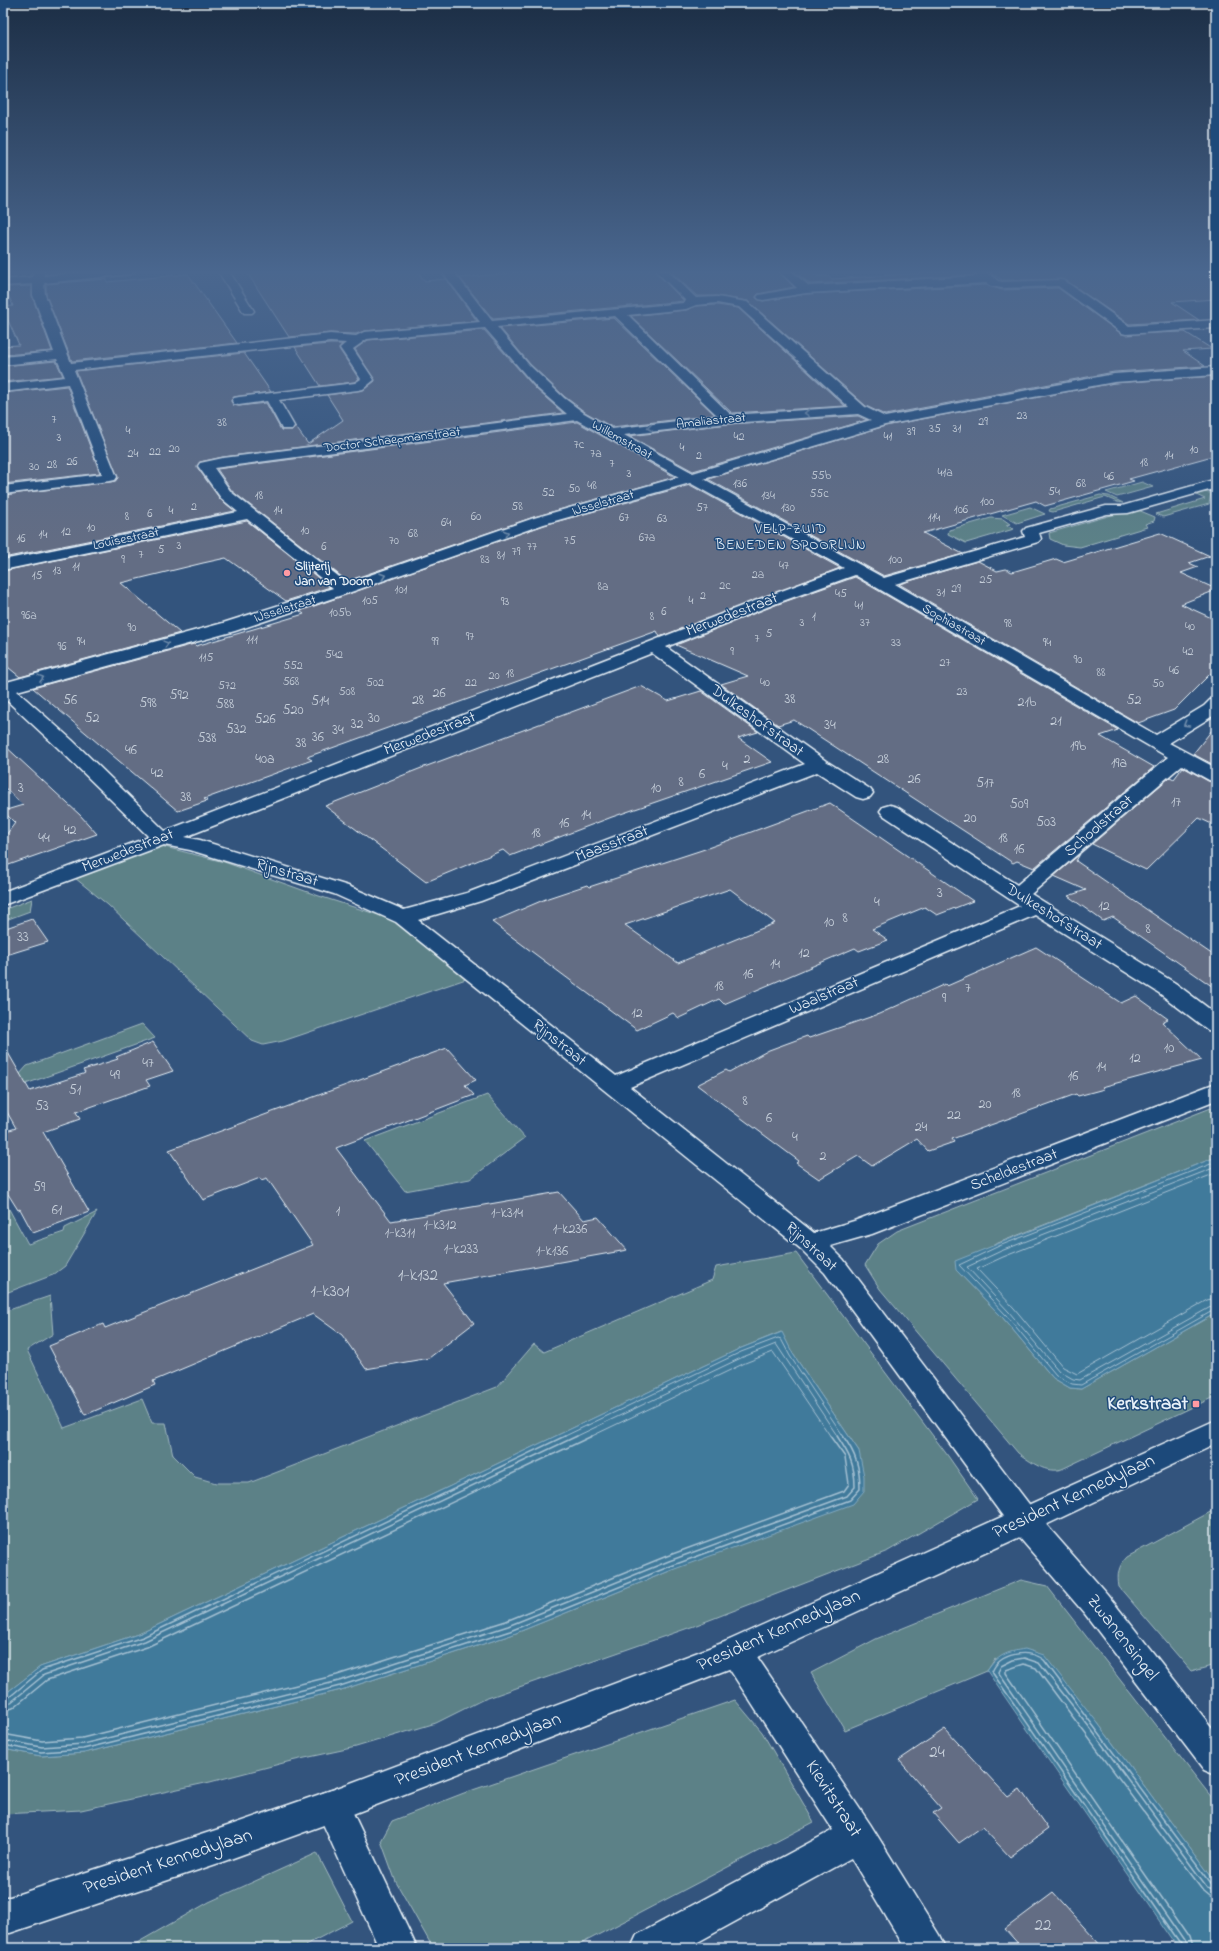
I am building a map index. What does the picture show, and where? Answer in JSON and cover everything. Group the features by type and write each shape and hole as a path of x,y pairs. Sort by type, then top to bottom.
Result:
{"street":[{"path":"3,490 110,477 73,380 65,362"},
{"path":"67,367 116,362"},
{"path":"239,401 358,386 368,380 356,362"},
{"name":"Willemstraat","path":"519,362 560,403 579,416 690,478"},
{"path":"669,362 728,419"},
{"path":"807,362 860,410 883,421"},
{"name":"IJsselstraat","path":"3,689 229,627 345,589 539,521 721,470 883,421 1114,378 1216,371"},
{"path":"3,388 73,380"},
{"path":"271,397 287,426"},
{"name":"Amaliastraat","path":"610,433 728,419 860,410"},
{"name":"Doctor Schaepmanstraat","path":"250,514 226,495 205,466 222,462 579,416"},
{"path":"1197,477 1198,480 1213,486"},
{"name":"Sophiastraat","path":"690,478 718,491 857,569 1180,757 1216,776"},
{"path":"883,584 1033,539 1031,531 1106,510 1123,510 1213,486"},
{"path":"250,514 345,589"},
{"name":"Louisestraat","path":"3,565 250,514"},
{"name":"Merwedestraat","path":"3,899 162,839 771,600 857,569"},
{"name":"Dulkeshofstraat","path":"653,646 819,765 863,793"},
{"path":"3,689 65,744 162,839"},
{"path":"1156,743 1210,710 1216,704"},
{"name":"Schoolstraat","path":"1027,901 1180,757"},
{"name":"Maasstraat","path":"403,918 422,911 474,897 819,765"},
{"name":"Dulkeshofstraat","path":"890,811 1027,901 1167,988 1216,1025"},
{"name":"Rijnstraat","path":"162,839 193,844 341,890 403,918 810,1243 838,1272 1024,1521"},
{"name":"Waalstraat","path":"612,1086 1027,901"},
{"name":"Scheldestraat","path":"810,1243 863,1228 1216,1091"},
{"name":"President Kennedylaan","path":"3,1915 222,1845 332,1806 736,1652 1024,1521 1216,1431"},
{"name":"Zwanensingel","path":"1024,1521 1096,1604 1216,1759"},
{"name":"Kievitstraat","path":"736,1652 857,1836 926,1948"},
{"path":"332,1806 398,1948"},
{"path":"650,1948 857,1836"}],"green space":[{"path":"1142,482 1153,487 1117,497 1106,492"},
{"path":"1200,492 1211,493 1209,504 1163,517 1156,514 1205,499 1194,494"},
{"path":"1100,495 1109,496 1123,503 1105,497 1053,512 1049,511 1050,509"},
{"path":"1030,507 1045,514 1017,523 1002,515"},
{"path":"1138,510 1155,517 1154,521 1145,524 1147,527 1080,547 1063,545 1050,539 1049,533 1115,514"},
{"path":"991,518 1003,519 1010,524 1006,525 1014,529 966,543 948,534 949,530"},
{"path":"157,845 224,862 319,896 391,919 442,955 469,978 283,1041 263,1045 252,1041 108,905 75,878"},
{"path":"32,899 30,911 3,921 3,910"},
{"path":"142,1024 155,1038 3,1092 3,1080 19,1075 27,1066"},
{"path":"487,1095 525,1138 470,1179 405,1191 365,1141"},
{"path":"1216,1106 1216,1157 998,1243 956,1270 1003,1318 1053,1378 1070,1388 1081,1389 1216,1313 1216,1396 1062,1469 1044,1469 1018,1453 880,1289 865,1265 878,1244 897,1231"},
{"path":"3,1198 28,1244 64,1232 65,1228 97,1212 65,1266 53,1275 3,1294"},
{"path":"796,1253 948,1456 978,1499 888,1551 694,1626 482,1700 436,1723 356,1747 291,1761 210,1782 81,1810 3,1814 3,1749 41,1756 84,1753 341,1690 511,1635 672,1570 859,1451 793,1354 781,1332 739,1349 141,1633 40,1667 5,1694 3,1700 3,1312 50,1296 53,1334 27,1350 64,1428 142,1399 152,1423 166,1423 173,1455 195,1477 216,1483 249,1483 497,1387 534,1344 544,1352 712,1280 716,1267"},
{"path":"1216,1509 1216,1664 1191,1671 1119,1587 1118,1575 1120,1567 1127,1557"},
{"path":"1021,1580 1047,1586 1216,1803 1216,1883 1097,1722 995,1659 987,1671 845,1730 811,1673 876,1639"},
{"path":"735,1700 762,1732 814,1822 573,1948 433,1948 396,1882 381,1841 392,1821 464,1793"},
{"path":"317,1853 352,1921 300,1948 128,1948 209,1902"}],"water":[{"path":"1216,1157 1216,1313 1081,1389 1070,1388 1053,1378 1003,1318 956,1270 955,1261"},
{"path":"782,1332 793,1354 859,1451 864,1476 864,1491 853,1504 672,1570 511,1635 341,1690 84,1753 41,1756 3,1749 3,1701 5,1694 40,1667 141,1633 739,1349"},
{"path":"1025,1649 1044,1655 1097,1722 1216,1883 1216,1948 1178,1948 987,1671 995,1661 1003,1655 1013,1651"}],"building":[{"path":"56,362 63,376 3,382 3,366"},
{"path":"160,362 250,362 271,392 234,397 231,400 233,405 239,406 266,403 281,430 292,430 295,426 308,444 343,420 327,395 363,390 375,381 363,362 512,362 536,389 563,413 223,457 200,462 197,467 220,499 235,511 3,558 3,495 110,482 115,481 118,478 76,371"},
{"path":"305,362 348,362 359,379 354,382 320,386"},
{"path":"528,362 660,362 715,415 612,427 585,412 565,397"},
{"path":"679,362 797,362 845,406 732,413"},
{"path":"817,362 1199,362 1205,366 1114,372 885,415 866,406"},
{"path":"1216,376 1216,455 1129,479 1134,481 1045,506 1036,501 923,533 963,554 884,576 708,479 885,426 1114,383"},
{"path":"67,386 100,473 3,484 3,393"},
{"path":"858,416 867,420 693,471 629,436 728,424"},
{"path":"577,422 675,477 534,517 347,581 232,491 217,469"},
{"path":"690,485 840,568 660,637 657,631 307,757 312,760 204,799 207,801 178,811 33,688 194,644 196,646 304,614 300,611 544,525"},
{"path":"247,521 330,587 286,601 226,558 203,563 121,583 180,633 20,677 3,663 3,571"},
{"path":"1160,533 1210,556 1189,563 1198,567 1181,573 1216,590 1181,604 1216,620 1216,668 1174,710 1138,723 899,584 978,561 997,571 1006,569 1012,572 1056,559 1063,562"},
{"path":"855,577 1118,730 1100,736 1154,767 1034,868 1017,861 1013,863 794,720 778,725 721,684 748,676 676,645 778,604"},
{"path":"641,686 668,701 701,691 758,732 738,738 772,762 612,817 510,856 503,850 426,882 325,806 419,769"},
{"path":"1216,725 1216,766 1193,754"},
{"path":"3,744 80,815 97,834 3,867 3,839 15,823 3,811 23,805 3,786"},
{"path":"1183,767 1208,781 1216,783 1216,826 1199,818 1146,870 1092,844 1170,777 1174,779"},
{"path":"830,803 973,901 937,915 925,907 872,929 888,940 859,951 855,948 724,1004 719,999 679,1018 673,1013 637,1030 492,922 548,898 587,885 589,887 705,849","holes":["730,889 775,923 678,963 625,925"]},
{"path":"1080,854 1076,861 1216,957 1216,989 1113,917 1103,921 1068,896 1086,890 1054,876"},
{"path":"32,919 48,942 3,956 3,929"},
{"path":"1036,947 1121,1003 1136,996 1168,1019 1162,1022 1202,1060 1102,1087 1104,1089 1078,1096 1076,1094 952,1139 954,1142 928,1151 917,1139 872,1166 858,1156 819,1179 796,1163 799,1161 697,1085 726,1070 729,1072 769,1050 807,1036 809,1038 879,1014 945,984 947,986"},
{"path":"153,1042 173,1071 146,1080 150,1086 76,1112 80,1119 43,1132 89,1212 33,1233 20,1209 18,1210 3,1186 3,1132 16,1128 3,1105 3,1044 30,1091 83,1074 85,1073 83,1070 118,1059 116,1057"},
{"path":"447,1048 476,1080 465,1085 474,1095 336,1148 391,1221 559,1192 584,1220 598,1217 627,1250 443,1283 474,1323 429,1358 366,1369 342,1335 313,1314 153,1381 155,1385 85,1415 49,1346 103,1324 105,1328 313,1245 267,1178 261,1180 260,1178 203,1200 169,1150"},
{"path":"945,1729 1008,1797 1020,1789 1048,1829 1010,1857 982,1827 959,1843 933,1813 941,1808 899,1760"},
{"path":"1053,1893 1103,1948 1022,1948 1005,1929"}],"place":[{"name":"Slijterij Jan van Doorn","path":"287,573"},
{"name":"Kerkstraat","path":"1196,1404"}],"district":[{"name":"VELP-ZUID BENEDEN SPOORLIJN","path":"791,538"}]}
